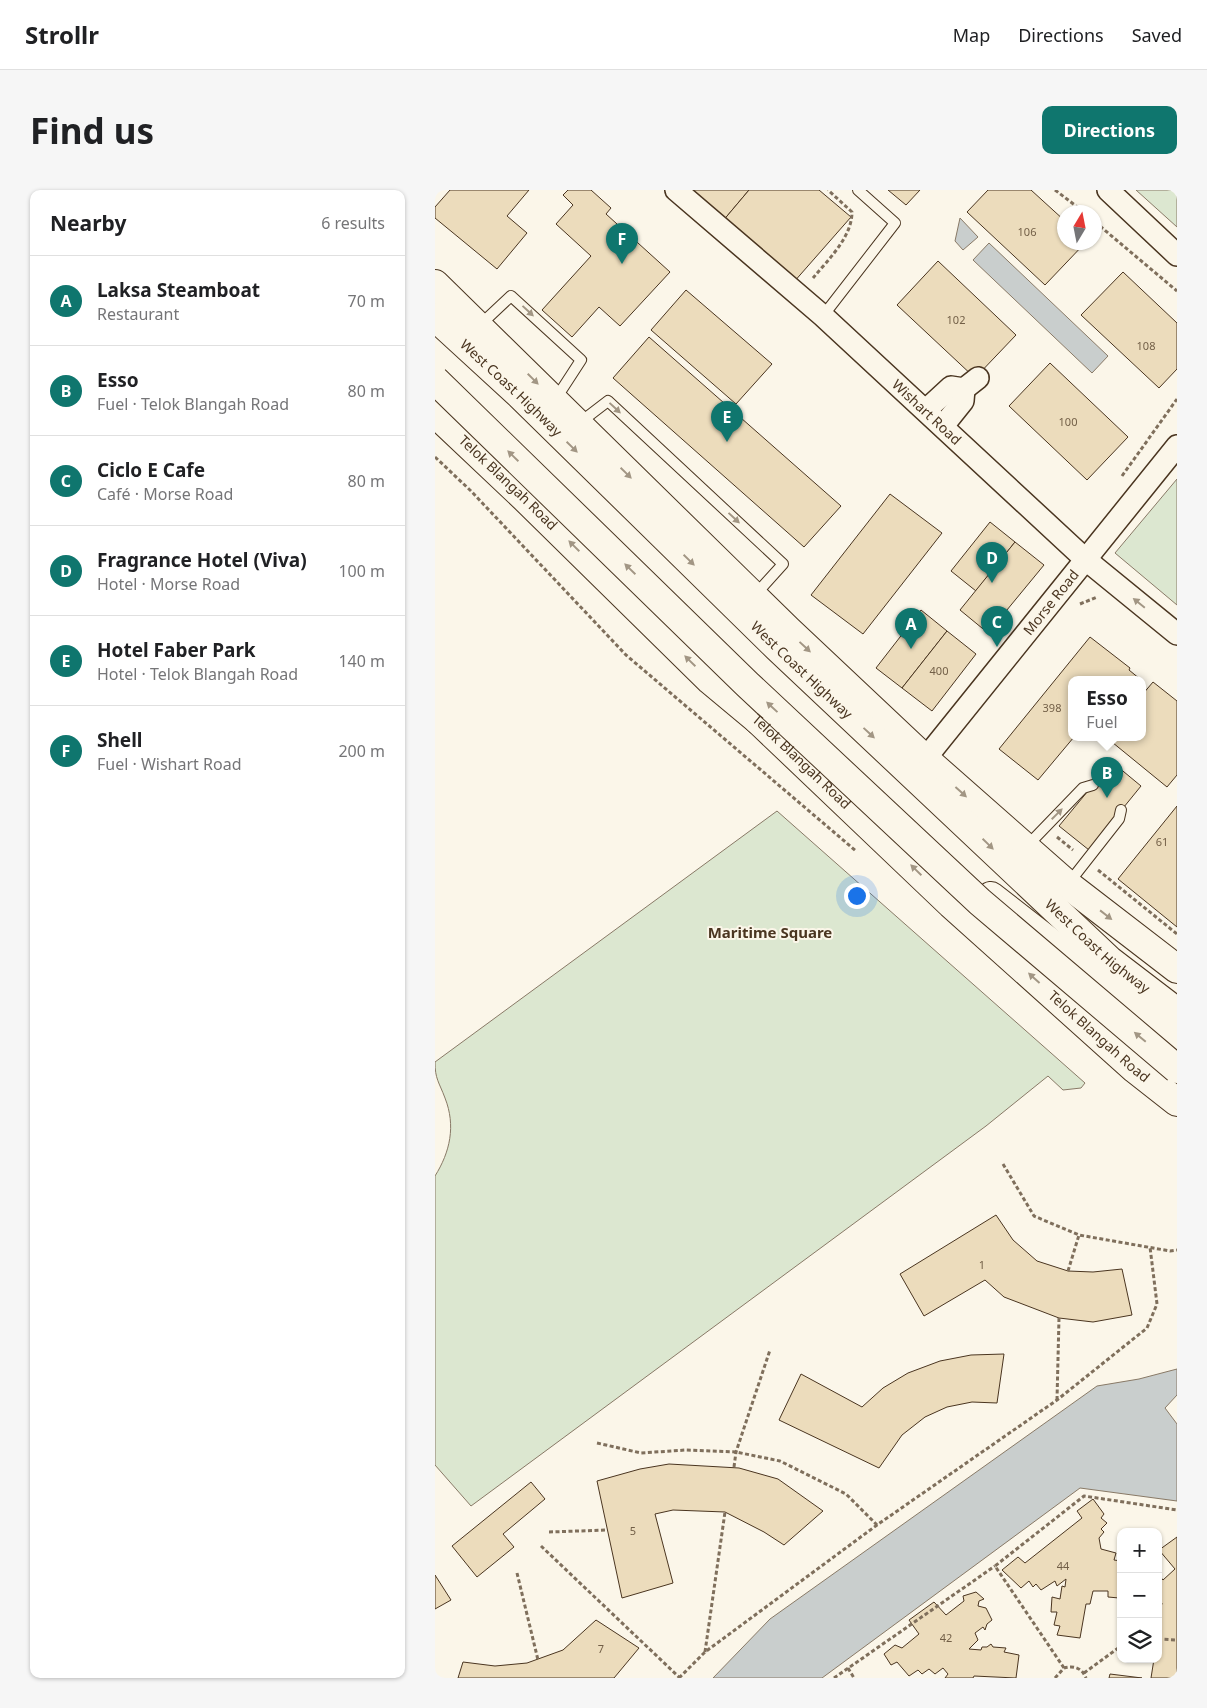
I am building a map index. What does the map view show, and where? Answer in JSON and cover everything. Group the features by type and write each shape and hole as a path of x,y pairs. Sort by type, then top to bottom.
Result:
{"main road":[{"path":"435,284 753,596 925,759 1067,885 1177,969"},
{"name":"West Coast Highway","path":"435,318 519,395 777,648 1109,960 1177,1012"},
{"path":"435,380 747,684 980,902 1177,1069"},
{"name":"Telok Blangah Road","path":"435,413 528,500 710,680 758,720 951,904 1135,1069 1177,1102"},
{"path":"758,720 858,791 1177,1041"}],"street":[{"name":"Wishart Road","path":"676,190 823,316 1085,559 1177,634"},
{"path":"1108,190 1177,255"},
{"path":"926,410 951,386 971,383 963,401 943,426"},
{"name":"Morse Road","path":"925,759 1177,446"}],"lane":[{"path":"823,316 895,222 858,190"},
{"path":"479,326 511,296 581,360 555,401"},
{"path":"577,424 608,401 783,564 753,596"},
{"path":"1025,849 1083,788 1093,785"},
{"path":"1067,885 1119,819 1121,810"}],"path":[{"path":"807,286 840,245 852,223 852,212 828,190"},
{"path":"1055,190 1075,205"},
{"path":"1102,228 1177,291"},
{"path":"1121,478 1177,399"},
{"path":"435,457 471,490 626,655 859,854"},
{"path":"1075,610 1081,602 1101,595"},
{"path":"1003,1164 1034,1216 1079,1235 1170,1251 1177,1250"},
{"path":"1068,1271 1079,1235"},
{"path":"541,1546 680,1678 705,1652 877,1525 1057,1400 1147,1328 1157,1304 1150,1247"},
{"path":"1057,1400 1059,1318"},
{"path":"734,1467 736,1452 770,1350"},
{"path":"597,1443 641,1452 686,1450 736,1452 780,1461 846,1494 877,1525"},
{"path":"834,1678 995,1566 1084,1496 1177,1510"},
{"path":"705,1652 725,1512"},
{"path":"549,1532 607,1530"},
{"path":"995,1566 1064,1668"},
{"path":"517,1573 538,1660"},
{"path":"1162,1639 1177,1640"},
{"path":"1084,1673 1117,1649"},
{"path":"1055,1678 1064,1668 1072,1666 1084,1673 1087,1678"},
{"path":"848,1668 854,1678"}],"green space":[{"path":"1136,190 1177,190 1177,227"},
{"path":"1177,479 1177,605 1115,553"},
{"path":"777,811 1085,1083 1081,1088 1063,1090 1048,1076 986,1126 471,1506 435,1465 435,1176 448,1148 451,1129 448,1108 437,1077 435,1062"}],"shaded area":[{"path":"960,218 978,237 963,250 955,241"},
{"path":"989,243 1108,356 1092,373 973,260"},
{"path":"1177,1369 1177,1395 1165,1408 1177,1424 1177,1501 1080,1488 822,1678 713,1678 770,1619 1097,1386 1139,1379"}],"building":[{"path":"450,190 529,190 507,216 527,233 497,269 435,218 435,207"},
{"path":"568,190 591,190 611,208 606,214 670,272 620,326 599,307 572,337 542,310 591,256 556,224 573,205 563,195"},
{"path":"685,190 749,190 722,222"},
{"path":"749,190 819,190 851,217 793,283 722,222"},
{"path":"888,190 920,190 906,205"},
{"path":"988,190 1031,190 1057,214 1057,250 1078,250 1045,285 967,212"},
{"path":"938,261 1016,335 975,378 897,305"},
{"path":"1123,272 1177,323 1177,369 1159,388 1081,315"},
{"path":"686,290 772,364 736,404 651,330"},
{"path":"649,337 841,506 804,547 613,378"},
{"path":"1050,363 1128,437 1087,480 1009,406"},
{"path":"890,494 942,533 863,634 811,595"},
{"path":"990,522 1015,542 976,591 951,571"},
{"path":"1015,542 1044,565 988,633 960,610"},
{"path":"921,610 947,631 902,688 876,668"},
{"path":"947,631 976,654 932,711 902,688"},
{"path":"1090,637 1130,668 1129,670 1136,676 1068,676 1068,741 1071,741 1038,780 999,749"},
{"path":"1153,682 1177,701 1177,775 1167,787 1111,741 1146,741 1146,690"},
{"path":"1112,762 1141,786 1089,850 1059,826"},
{"path":"1177,806 1177,927 1118,879"},
{"path":"996,1215 1013,1240 1037,1261 1068,1271 1093,1272 1122,1269 1132,1315 1093,1322 1059,1318 1004,1297 985,1280 924,1316 900,1274"},
{"path":"1004,1354 997,1403 972,1402 947,1407 925,1417 902,1435 879,1468 779,1420 801,1374 862,1407 883,1388 908,1373 940,1361 971,1355"},
{"path":"669,1464 739,1468 778,1479 823,1511 784,1545 764,1532 725,1512 673,1510 655,1514 673,1583 622,1598 597,1481 640,1469"},
{"path":"531,1482 545,1499 503,1534 514,1547 477,1577 452,1546"},
{"path":"1093,1499 1104,1514 1101,1518 1107,1523 1101,1529 1104,1532 1099,1538 1101,1549 1116,1553 1114,1560 1117,1560 1117,1598 1108,1597 1108,1591 1093,1591 1090,1604 1086,1604 1080,1638 1057,1635 1060,1626 1054,1625 1057,1612 1051,1612 1052,1597 1060,1599 1062,1586 1065,1587 1066,1579 1057,1586 1055,1581 1041,1590 1036,1584 1033,1587 1029,1581 1021,1588 1002,1570 1018,1557 1025,1563 1082,1518 1077,1511"},
{"path":"1177,1537 1177,1678 1151,1678 1153,1663 1162,1663 1162,1579 1163,1580 1175,1569 1162,1554 1162,1548"},
{"path":"435,1575 451,1600 435,1609"},
{"path":"976,1592 984,1599 979,1601 978,1606 986,1608 992,1620 987,1624 985,1630 983,1627 975,1633 978,1640 969,1649 981,1650 982,1647 987,1647 991,1644 993,1647 1006,1648 1004,1652 1019,1655 1016,1678 974,1676 973,1678 945,1678 948,1674 943,1668 935,1674 929,1669 922,1674 918,1670 909,1676 897,1662 891,1665 884,1654 895,1645 902,1648 919,1634 909,1620 934,1602 946,1615 964,1601 963,1596"},
{"path":"596,1620 639,1648 614,1678 458,1678 463,1662 495,1666 527,1663 563,1650"},
{"path":"1110,1674 1142,1678 1109,1678"}],"place":[{"name":"Shell","path":"622,264"},
{"name":"Hotel Faber Park","path":"727,442"},
{"name":"Fragrance Hotel (Viva)","path":"992,583"},
{"name":"Ciclo E Cafe","path":"997,647"},
{"name":"Laksa Steamboat","path":"911,649"},
{"name":"Esso","path":"1107,798"}],"district":[{"name":"Maritime Square","path":"770,933"}]}
